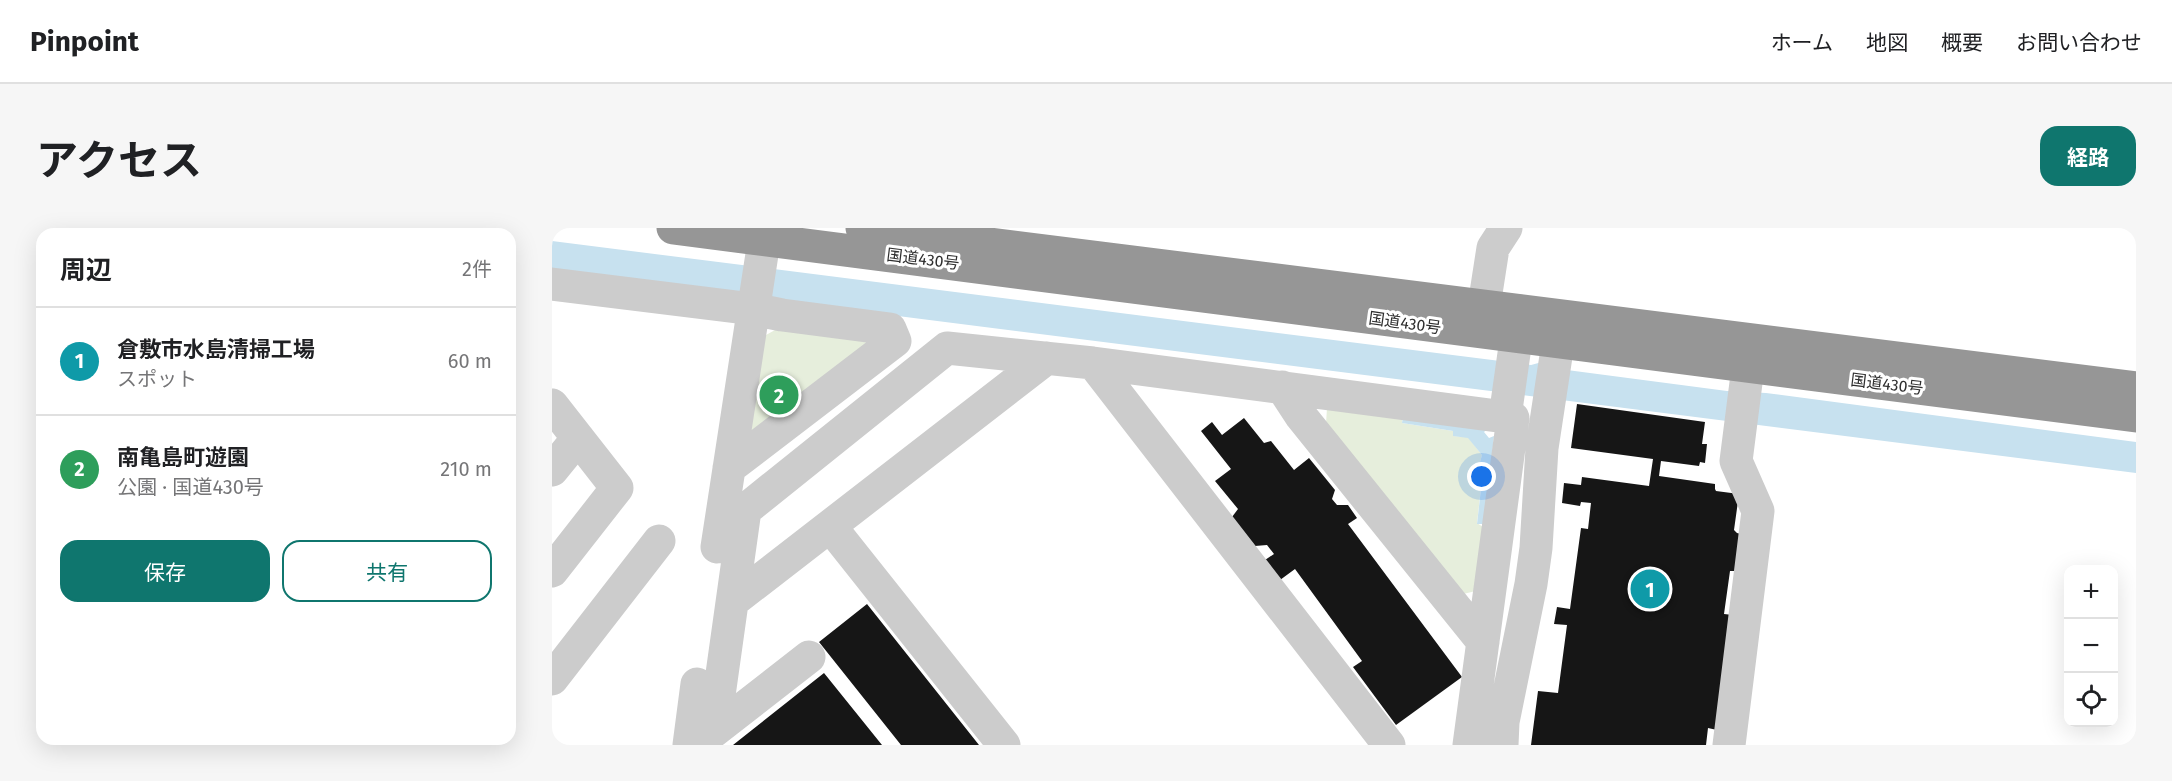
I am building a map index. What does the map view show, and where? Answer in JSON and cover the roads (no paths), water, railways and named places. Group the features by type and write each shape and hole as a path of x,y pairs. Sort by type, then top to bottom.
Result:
{"highway":[{"name":"国道430号","path":"673,228 763,244 991,247 1484,306 1516,336 1556,353 1747,377 2136,416"},
{"name":"国道430号","path":"862,228 991,247 1516,336 2136,388"}],"street":[{"path":"1484,306 1493,248 1506,228"},
{"path":"689,745 763,244"},
{"path":"552,284 754,305 783,315 890,329 895,341 729,468"},
{"path":"1469,745 1513,418 1507,405 1516,336"},
{"path":"809,657 714,731 745,510 947,348 1093,363 1282,387 1507,405"},
{"path":"1503,745 1503,722 1536,548 1542,448 1556,353"},
{"path":"733,601 1047,358"},
{"path":"1093,363 1389,745"},
{"path":"1729,745 1758,511 1736,461 1747,377"},
{"path":"1282,387 1301,416 1483,642"},
{"path":"552,405 617,488 552,571"},
{"path":"552,470 578,438"},
{"path":"830,526 1004,745"},
{"path":"552,680 659,542"}],"water":[{"path":"552,241 1531,365 1542,362 1567,370 1727,391 1766,393 2136,442 2136,473 552,272"},
{"path":"1403,416 1487,429 1484,432 1489,438 1494,436 1485,524 1477,524 1483,471 1478,470 1482,455 1468,438 1453,436 1453,431 1402,423"}],"place":[{"name":"南亀島町遊園","path":"779,395"},
{"name":"倉敷市水島清掃工場","path":"1650,589"}]}
